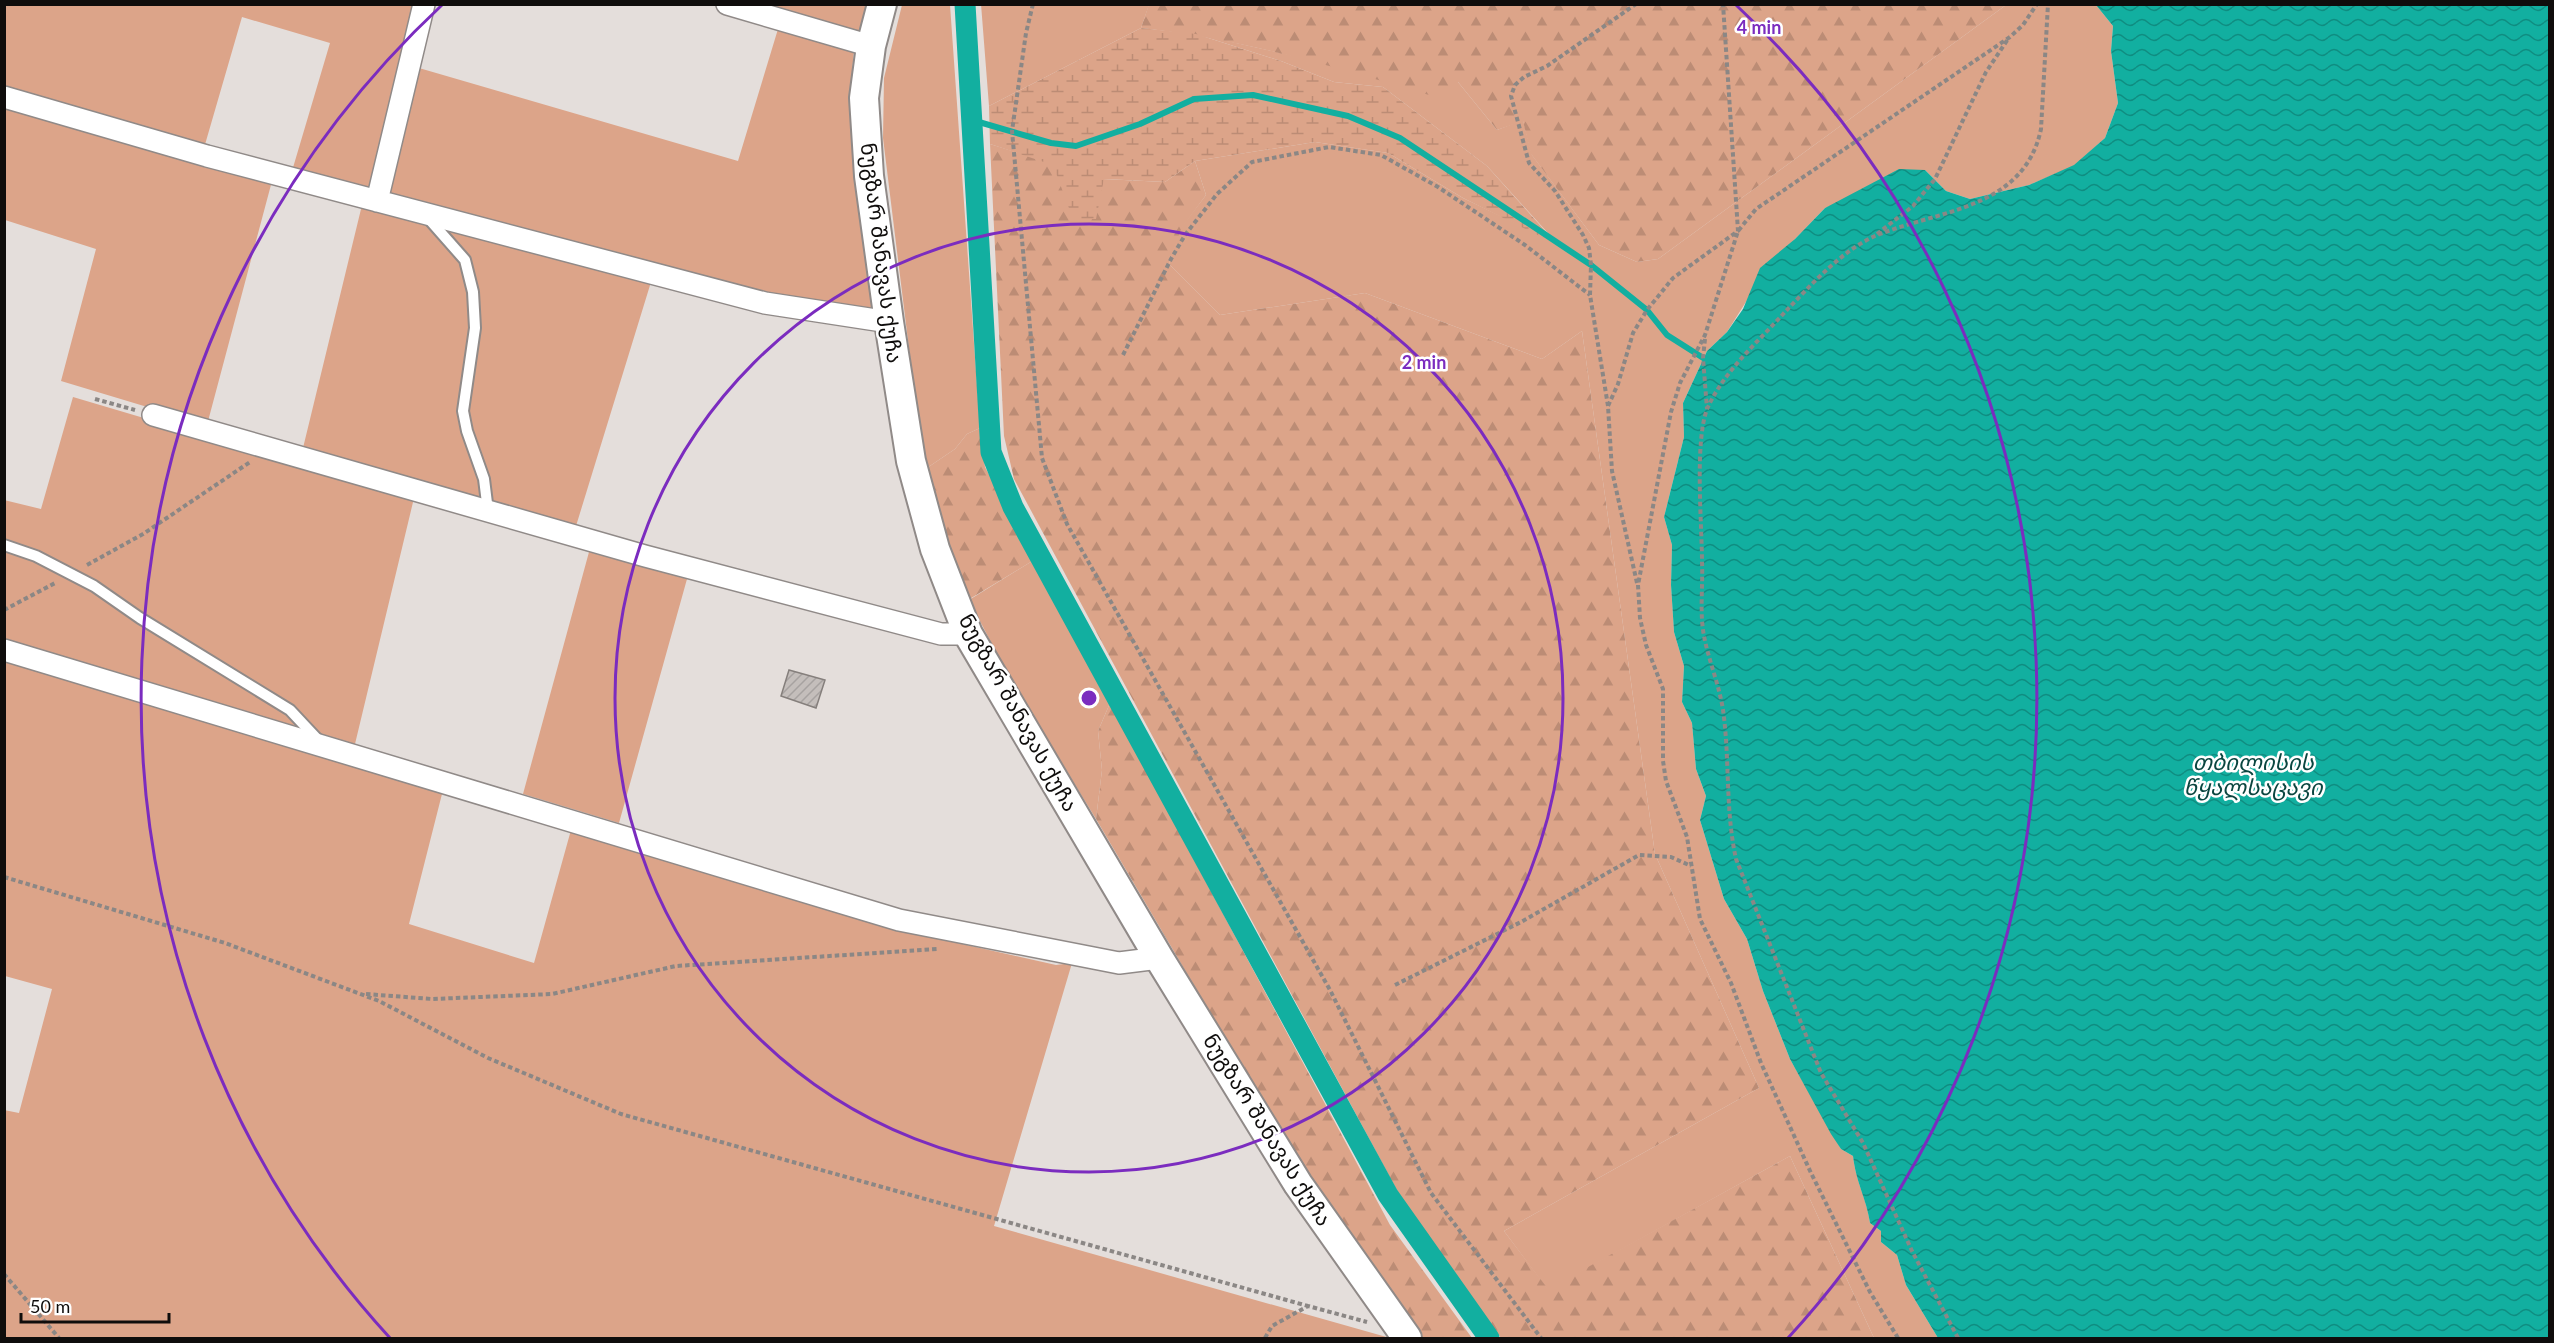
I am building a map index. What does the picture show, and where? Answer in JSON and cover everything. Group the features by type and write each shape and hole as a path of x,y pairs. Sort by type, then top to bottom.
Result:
{"main road":[{"name":"ნუგზარ შანავას ქუჩა","path":"882,4 871,46 864,98 869,176 911,461 936,549 968,634 1159,958 1298,1184 1405,1335"}],"street":[{"path":"377,201 424,4"},
{"path":"727,4 871,46"},
{"path":"4,97 207,156 765,303 889,322"},
{"path":"153,415 645,556 930,631 968,634"},
{"path":"4,650 324,745 899,921 1119,963 1159,958"}],"lane":[{"path":"423,213 465,260 473,292 475,328 463,411 467,431 484,479 488,511"},
{"path":"4,544 94,586 140,618 290,710 324,745"}],"path":[{"path":"1033,4 1026,33 1012,132 1042,458 1063,513 1330,990 1431,1193 1541,1338"},
{"path":"1636,4 1547,66 1524,77 1515,85 1511,96 1529,163 1555,192 1583,235 1591,265 1590,295 1608,406 1612,471 1638,585 1640,618 1646,645 1663,689 1663,761 1666,781 1687,837 1700,919 1731,983 1761,1063 1865,1282 1898,1338"},
{"path":"1638,585 1671,412 1680,383 1705,335 1738,231 1723,4"},
{"path":"1608,406 1618,384 1633,333 1643,315 1673,278 1738,231 1756,210 2010,37 2024,25 2037,4"},
{"path":"1874,237 1977,204 1999,192 2025,165 2038,145 2041,129 2048,4"},
{"path":"1707,409 1736,365 1803,294 1844,257 1913,206 1935,179 1986,72 2010,37"},
{"path":"1123,355 1175,251 1217,194 1252,162 1329,147 1381,155 1438,186 1525,245 1590,295"},
{"path":"1705,335 1703,358 1707,409 1701,440 1703,629 1723,709 1729,828 1736,859 1821,1073 1863,1143 1912,1251 1958,1338"},
{"path":"95,399 153,415"},
{"path":"4,610 143,534 271,448"},
{"path":"1395,985 1521,922 1639,855 1671,857 1692,866"},
{"path":"4,877 225,943 379,1001 488,1058 621,1114 1405,1335"},
{"path":"359,994 432,999 552,994 676,966 949,947"},
{"path":"4,1274 59,1338"},
{"path":"1265,1338 1272,1326 1308,1306"}],"green space":[{"path":"981,4 1149,5 1141,28 989,106"},
{"path":"1149,4 2006,5 1658,259 1637,262 1599,245 1531,154 1523,121 1497,130 1458,82 1446,100 1333,67 1257,48 1141,28"},
{"path":"4,5 415,5 370,190 292,171 330,43 242,17 204,148 5,90"},
{"path":"751,5 870,5 860,36"},
{"path":"902,5 950,5 980,428 967,434 955,449 924,470 883,138 884,78"},
{"path":"2006,5 2096,5 2113,26 2111,51 2118,103 2105,138 2074,166 2029,185 1970,199 1946,191 1925,170 1825,208 1795,239 1749,297 1727,332 1707,351 1683,403 1684,437 1664,517 1672,545 1671,585 1674,632 1684,666 1682,702 1692,723 1696,769 1706,796 1700,820 1724,899 1747,939 1763,991 1790,1059 1841,1149 1853,1156 1870,1223 1881,1231 1881,1242 1897,1255 1906,1285 1938,1338 1874,1338 1790,1156 1548,1290 1504,1231 1759,1088 1655,854 1582,331 1542,359 1365,293 1220,315 1169,264 1180,229 1206,195 1195,161 1315,142 1388,153 1463,198 1557,243 1487,166 1383,87 1334,82 1281,61 1196,34 1321,62 1458,82 1497,130 1523,120 1532,155 1599,245 1637,262 1658,259"},
{"path":"1141,28 1196,34 1281,61 1334,82 1383,87 1487,166 1558,245 1463,198 1388,153 1315,142 1195,161 1165,182 1104,179 1096,219 1073,219 1053,165 990,144 989,106"},
{"path":"778,29 854,51 849,102 878,311 765,294 387,195 419,68 738,161"},
{"path":"4,106 272,181 207,425 61,381 96,249 5,220"},
{"path":"990,144 1103,179 1165,182 1195,161 1206,195 1181,229 1169,264 1220,315 1365,293 1542,359 1582,331 1655,854 1759,1088 1504,1231 1548,1289 1790,1156 1874,1338 1501,1338 1407,1209 1014,479 1004,436"},
{"path":"362,205 651,282 576,526 303,448"},
{"path":"73,397 414,498 355,744 5,641 4,500 41,509"},
{"path":"980,428 985,467 1034,560 968,600 941,533 924,470 955,449 967,434"},
{"path":"589,552 687,579 619,823 523,794"},
{"path":"1034,560 1110,703 1098,731 1102,770 1096,819 1009,677 969,600"},
{"path":"5,659 443,790 409,924 534,963 571,830 891,928 1056,965 1072,963 994,1226 1390,1338 5,1338 4,1110 19,1113 52,989 5,976"},
{"path":"1110,703 1390,1225 1472,1338 1420,1338 1322,1203 1096,819 1102,770 1098,731"}],"water":[{"name":"თბილისის წყალსაცავი","path":"2096,5 2549,5 2549,1338 1938,1338 1906,1285 1897,1255 1881,1242 1881,1231 1870,1223 1853,1156 1841,1149 1831,1134 1790,1059 1763,991 1747,939 1724,899 1700,820 1706,796 1696,769 1692,723 1682,702 1684,666 1674,632 1671,585 1672,545 1664,517 1684,437 1683,403 1707,351 1727,332 1743,309 1760,268 1795,239 1825,208 1899,169 1925,170 1946,191 1970,199 2029,185 2074,165 2105,138 2118,103 2111,51 2113,26"}],"building":[{"path":"789,670 825,680 816,708 781,696"}],"waterway":[{"path":"965,4 991,452 1013,507 1388,1195 1489,1338"},
{"path":"972,120 1051,143 1076,146 1140,124 1194,99 1253,95 1348,116 1400,138 1591,265 1647,310 1667,335 1708,361"}]}
